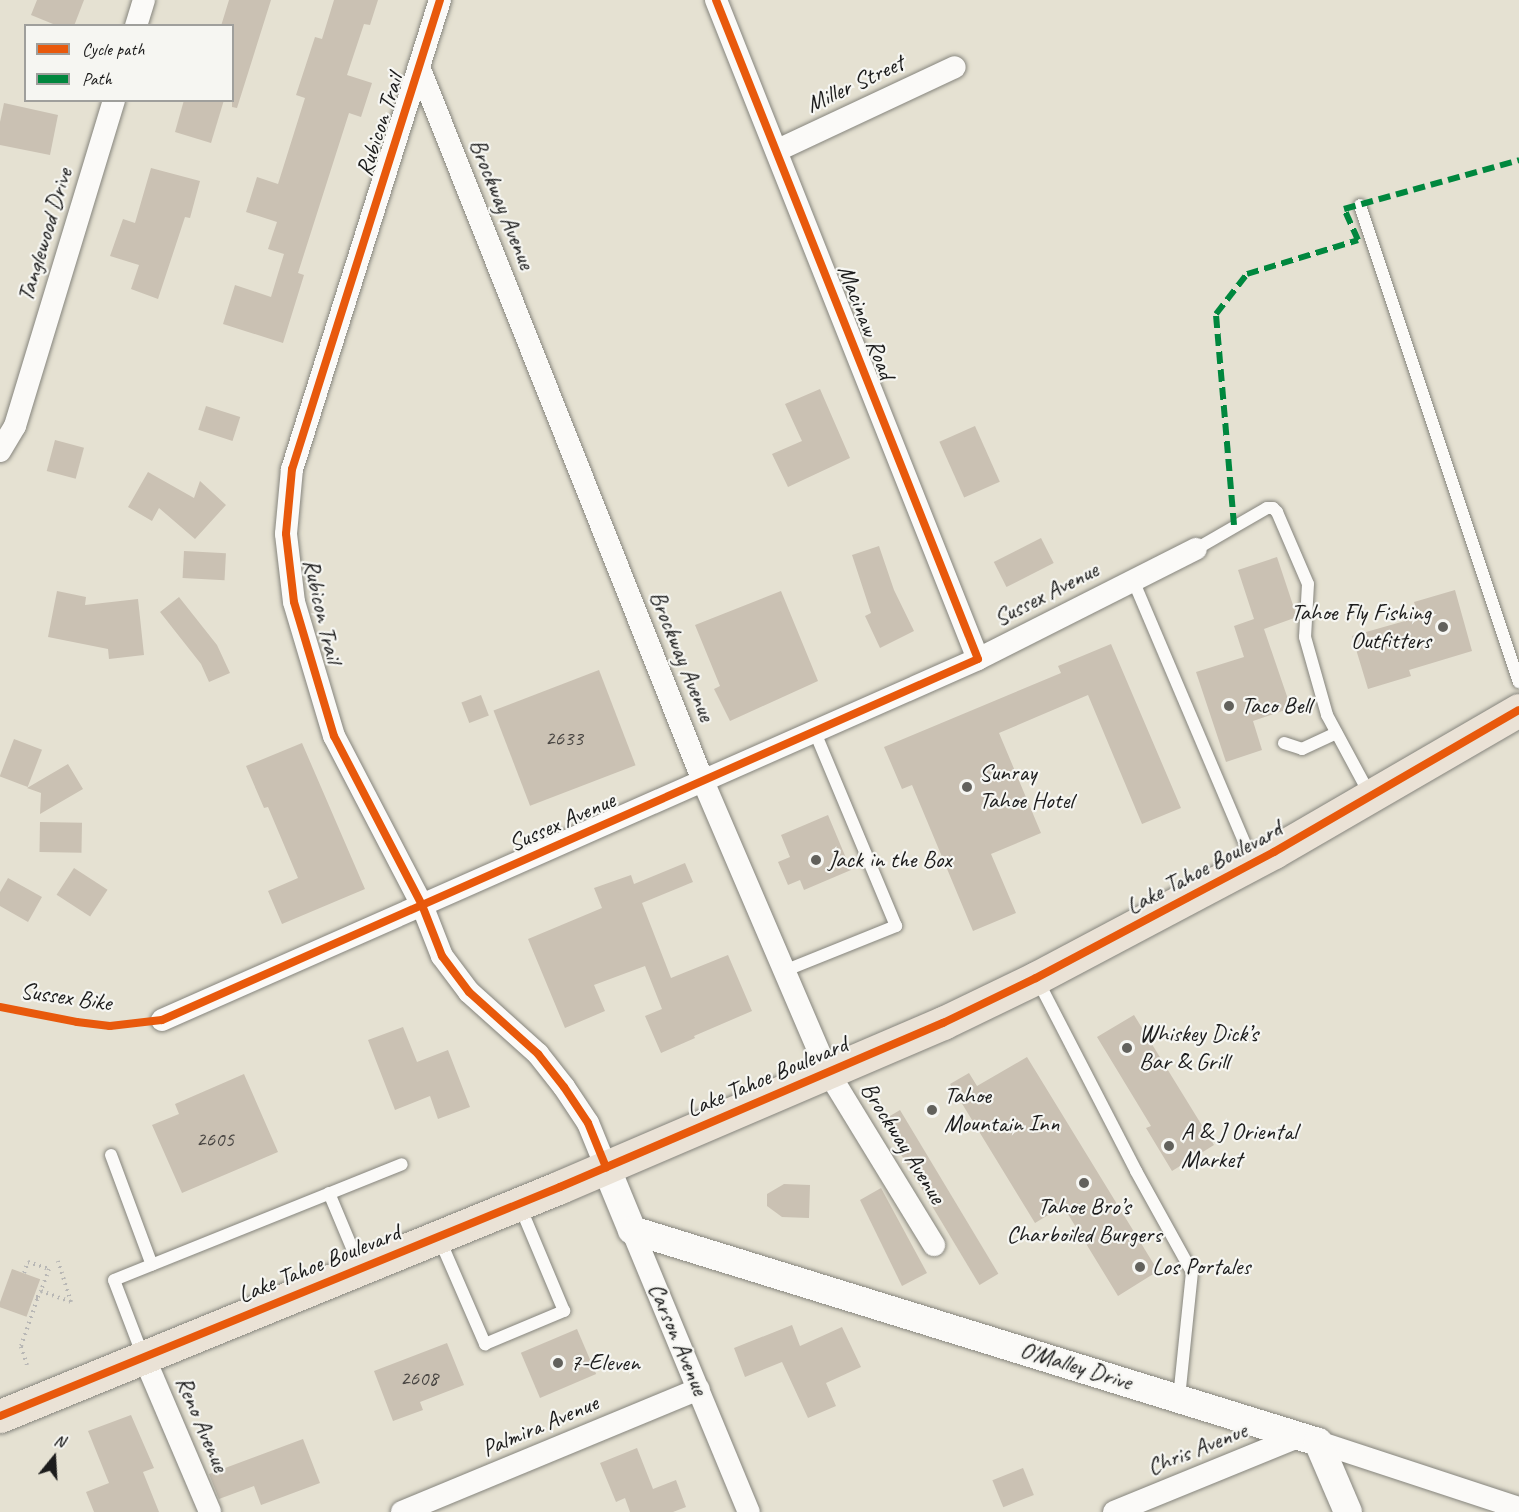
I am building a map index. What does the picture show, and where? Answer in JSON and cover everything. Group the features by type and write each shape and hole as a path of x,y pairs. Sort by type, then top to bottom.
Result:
{"highway":[{"name":"Lake Tahoe Boulevard","path":"0,1416 519,1204 943,1023 1036,978 1253,863 1371,798 1519,710"}],"street":[{"path":"137,24 144,0"},
{"name":"Rubicon Trail","path":"440,0 292,469 286,534 294,602 334,736 422,904 442,956 469,992 538,1054 564,1087 588,1123 606,1167"},
{"name":"Macinaw Road","path":"716,0 778,150 978,659"},
{"name":"Brockway Avenue","path":"419,68 703,781 828,1072 934,1245"},
{"name":"Miller Street","path":"778,150 955,68"},
{"name":"Tanglewood Drive","path":"0,451 15,426 113,102"},
{"name":"Sussex Avenue","path":"162,1020 978,659 1196,549"},
{"name":"Carson Avenue","path":"606,1167 749,1512"},
{"name":"O'Malley Drive","path":"632,1230 1179,1398 1519,1508"},
{"name":"Reno Avenue","path":"144,1357 210,1512"},
{"name":"Palmira Avenue","path":"402,1512 699,1389"},
{"path":"1309,1439 1348,1512"},
{"name":"Chris Avenue","path":"1114,1512 1309,1439"}],"lane":[{"path":"1360,205 1519,682"},
{"path":"1196,549 1267,508 1273,508 1277,512 1308,584 1305,637 1327,715 1371,798"},
{"path":"1133,580 1253,863"},
{"path":"784,971 896,926 815,732"},
{"path":"1284,743 1302,749 1336,733"},
{"path":"1036,978 1136,1171 1192,1272 1179,1398"},
{"path":"111,1155 152,1265"},
{"path":"144,1357 114,1280 402,1164"},
{"path":"329,1193 361,1269"},
{"path":"438,1237 485,1344 564,1311 519,1204"}],"path":[{"path":"41,1291 71,1302 58,1261"},
{"path":"24,1273 28,1262 49,1269 41,1291 36,1297 21,1346 27,1365"}],"building":[{"path":"37,0 84,0 75,24 53,24 31,15"},
{"path":"229,0 271,0 237,108 232,107 232,102 234,102 234,24 222,24"},
{"path":"334,0 378,0 370,25 364,24 347,75 372,83 361,117 349,113 298,273 304,275 283,343 223,324 235,285 271,297 284,254 268,249 277,222 246,212 257,177 278,184 305,98 296,95 315,37 322,39"},
{"path":"183,102 223,102 211,143 175,132"},
{"path":"4,103 58,115 50,155 0,145 0,122"},
{"path":"151,168 200,181 190,218 185,217 158,299 131,289 139,265 110,256 123,219 135,223"},
{"path":"820,389 850,458 788,487 772,454 802,441 785,404"},
{"path":"206,406 240,417 233,441 198,430"},
{"path":"975,426 1000,482 964,498 939,442"},
{"path":"55,440 84,448 76,479 47,471"},
{"path":"148,472 194,498 200,481 226,505 195,539 159,508 152,521 128,507"},
{"path":"1041,538 1054,563 1006,587 994,562"},
{"path":"879,546 894,590 914,631 880,648 865,616 871,613 852,555"},
{"path":"184,551 226,553 225,580 183,578"},
{"path":"1277,557 1297,617 1264,629 1291,708 1253,721 1262,750 1226,762 1196,672 1244,657 1234,626 1254,619 1238,570"},
{"path":"1455,590 1472,651 1409,670 1411,676 1368,689 1352,636 1419,617 1414,602"},
{"path":"57,591 86,597 85,605 138,599 144,655 109,659 108,649 48,637"},
{"path":"781,591 818,681 730,721 714,689 720,686 695,625"},
{"path":"179,597 217,645 230,673 209,682 201,664 160,612"},
{"name":"Sunray Tahoe Hotel","path":"1111,644 1181,808 1142,824 1088,695 999,733 1041,833 991,854 1016,913 973,931 912,785 902,789 884,747 1061,673 1058,666"},
{"path":"599,670 636,765 530,806 494,710"},
{"path":"481,695 489,716 469,723 461,703"},
{"path":"14,739 42,750 28,787 0,776"},
{"path":"302,743 365,889 282,924 268,891 298,878 268,807 264,808 246,766"},
{"path":"68,764 83,789 40,814 41,793 27,788"},
{"path":"828,815 851,870 804,890 800,880 788,885 778,862 790,857 781,835"},
{"path":"40,822 82,823 81,853 39,852"},
{"path":"685,863 693,882 642,903 671,978 728,955 752,1011 661,1053 645,1016 662,1009 645,966 594,985 605,1011 565,1028 528,939 602,908 594,888 631,875 634,884"},
{"path":"74,868 108,890 90,917 57,895"},
{"path":"8,878 42,897 28,922 0,906 0,892"},
{"path":"1134,1015 1214,1145 1172,1171 1146,1128 1151,1126 1097,1037"},
{"path":"403,1027 417,1062 448,1050 470,1107 438,1119 430,1096 395,1110 368,1040"},
{"path":"1027,1057 1158,1271 1118,1296 1063,1206 1035,1223 950,1084 969,1073 977,1086"},
{"path":"244,1074 278,1152 182,1193 152,1125 179,1114 175,1104"},
{"path":"900,1110 998,1274 980,1285 881,1121"},
{"path":"784,1184 810,1185 809,1218 782,1217 767,1206 767,1194"},
{"path":"881,1188 927,1273 902,1286 860,1200"},
{"path":"12,1269 40,1279 27,1317 0,1307"},
{"path":"792,1325 800,1346 842,1327 861,1367 826,1383 836,1406 808,1418 782,1362 745,1377 734,1348"},
{"name":"7-Eleven","path":"577,1329 596,1374 540,1398 521,1353"},
{"path":"447,1343 464,1385 420,1402 423,1410 393,1421 374,1371"},
{"path":"131,1415 154,1468 143,1472 159,1512 94,1512 86,1492 109,1483 88,1431"},
{"path":"303,1439 320,1483 261,1505 254,1486 219,1499 209,1474"},
{"path":"637,1448 653,1489 676,1480 686,1507 673,1512 630,1512 625,1498 616,1502 600,1463"},
{"path":"1023,1468 1034,1495 1003,1507 992,1480"}],"marked path":[{"path":"1234,525 1216,314 1247,274 1358,240 1344,209 1519,160"}],"cycle path":[{"path":"440,0 292,469 286,534 294,602 334,736 422,905 442,956 469,992 538,1054 564,1087 588,1123 606,1167"},
{"name":"Sussex Bike","path":"0,1007 110,1026 162,1020 978,659 716,0"},
{"path":"0,1416 560,1187 943,1023 1036,978 1274,852 1519,710"}],"place":[{"name":"Tahoe Fly Fishing Outfitters","path":"1443,627"},
{"name":"Taco Bell","path":"1229,706"},
{"name":"Sunray Tahoe Hotel","path":"967,787"},
{"name":"Jack in the Box","path":"816,860"},
{"name":"Whiskey Dick’s Bar & Grill","path":"1127,1048"},
{"name":"Tahoe Mountain Inn","path":"932,1110"},
{"name":"A & J Oriental Market","path":"1169,1146"},
{"name":"Tahoe Bro’s Charboiled Burgers","path":"1084,1183"},
{"name":"Los Portales","path":"1140,1267"},
{"name":"7-Eleven","path":"558,1363"}]}
